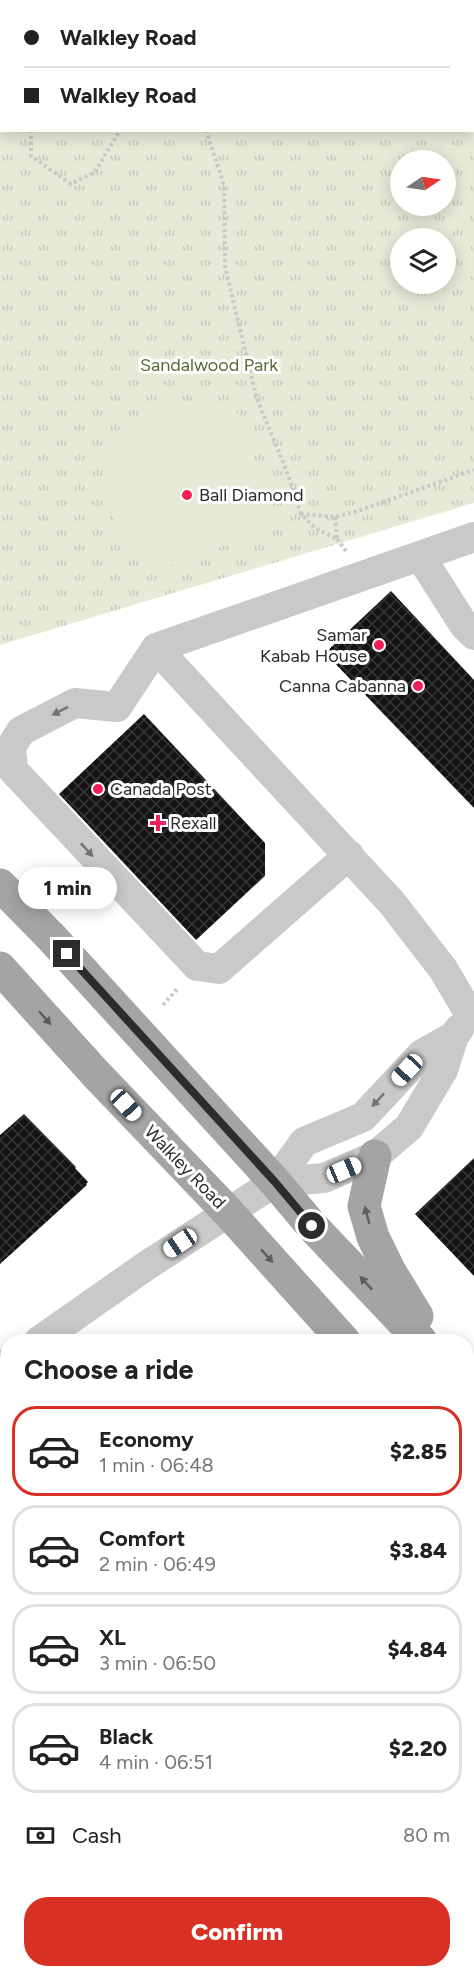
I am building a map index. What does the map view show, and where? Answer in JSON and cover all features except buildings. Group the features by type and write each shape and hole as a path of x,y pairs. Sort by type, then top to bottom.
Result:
{"main road":[{"path":"0,885 52,938 275,1182 312,1226 414,1334"},
{"name":"Walkley Road","path":"0,968 228,1212 338,1334"},
{"path":"375,1156 364,1206 370,1227 388,1270 428,1334"}],"street":[{"path":"349,855 219,969 197,966 13,770 11,747 21,731 75,703 117,707 156,648 474,537"},
{"path":"420,556 464,624 474,635"},
{"path":"156,648 392,903 443,969 468,1018"},
{"path":"275,1182 324,1178 375,1156 409,1127 443,1070 468,1018"},
{"path":"49,1334 146,1266 275,1182 304,1142 363,1117 422,1054 468,1018"}],"path":[{"path":"31,132 31,156 71,184 95,172 119,132"},
{"path":"207,132 224,184 225,267 257,399 301,513 315,528 337,539 335,517"},
{"path":"301,513 335,517 474,470"}],"green space":[{"name":"Sandalwood Park","path":"0,132 474,132 474,503 0,645"},
{"name":"Ball Diamond","path":"176,401 240,414 273,512 271,527 166,567 141,558 114,522 102,477 115,433 145,410"}],"place":[{"name":"Ball Diamond","path":"187,495"},
{"name":"Samar Kabab House","path":"379,645"},
{"name":"Canna Cabanna","path":"418,686"},
{"name":"Canada Post","path":"98,789"},
{"name":"Rexall","path":"158,823"}],"route":[{"path":"67,954 275,1182 312,1226"}]}
